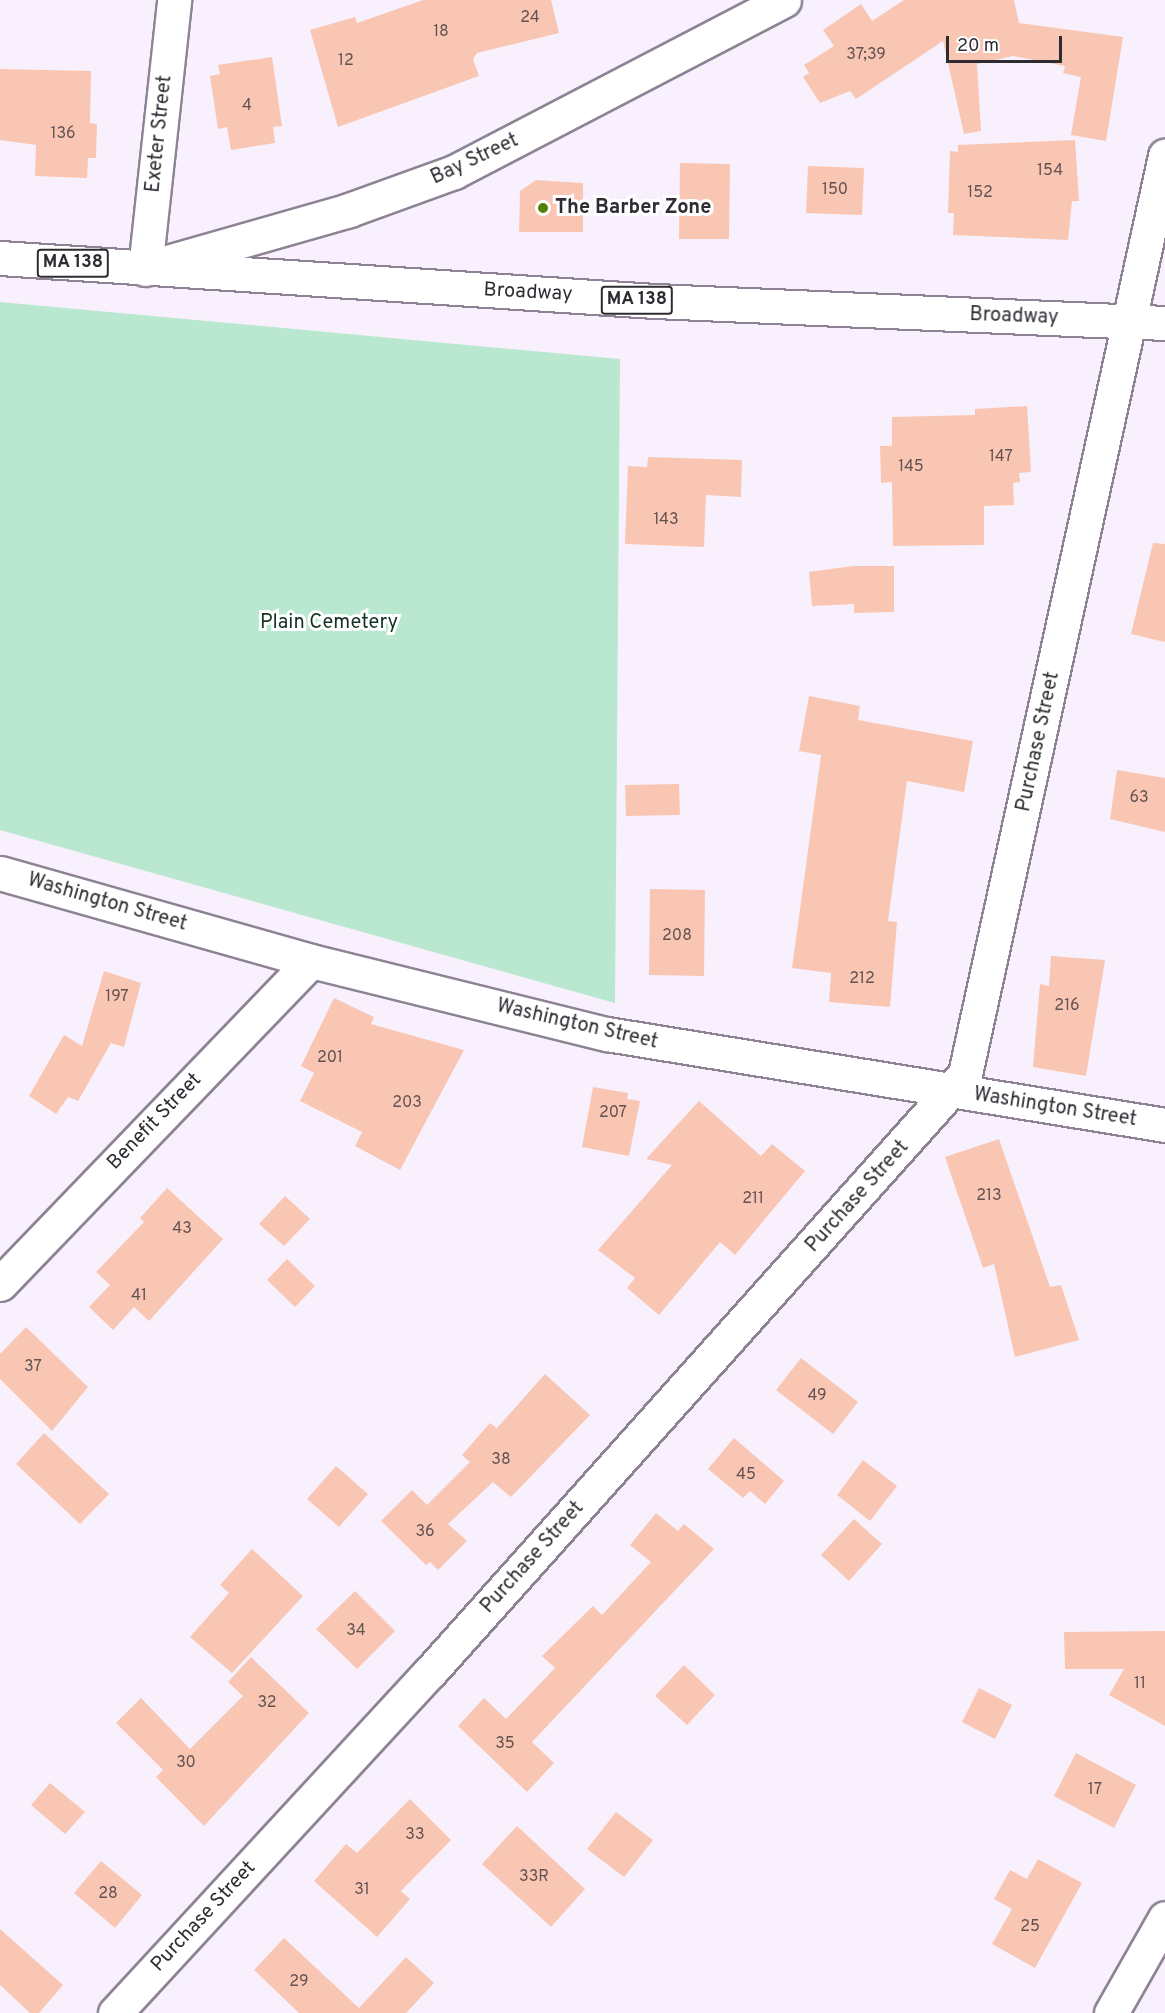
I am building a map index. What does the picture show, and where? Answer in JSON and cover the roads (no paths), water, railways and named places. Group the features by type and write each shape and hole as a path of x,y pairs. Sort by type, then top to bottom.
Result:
{"street":[{"name":"Exeter Street","path":"145,268 174,0"},
{"name":"Bay Street","path":"145,268 349,210 454,172 784,0"},
{"name":"Purchase Street","path":"115,2013 952,1093 972,1055 1165,156"},
{"name":"Broadway","path":"0,258 714,304 1165,323"},
{"name":"Washington Street","path":"0,873 310,961 663,1046 1165,1125"},
{"name":"Benefit Street","path":"0,1284 310,961"},
{"path":"1112,2013 1165,1918"}],"place":[{"name":"The Barber Zone","path":"543,208"}],"park label":[{"name":"Plain Cemetery","path":"329,623"}]}
